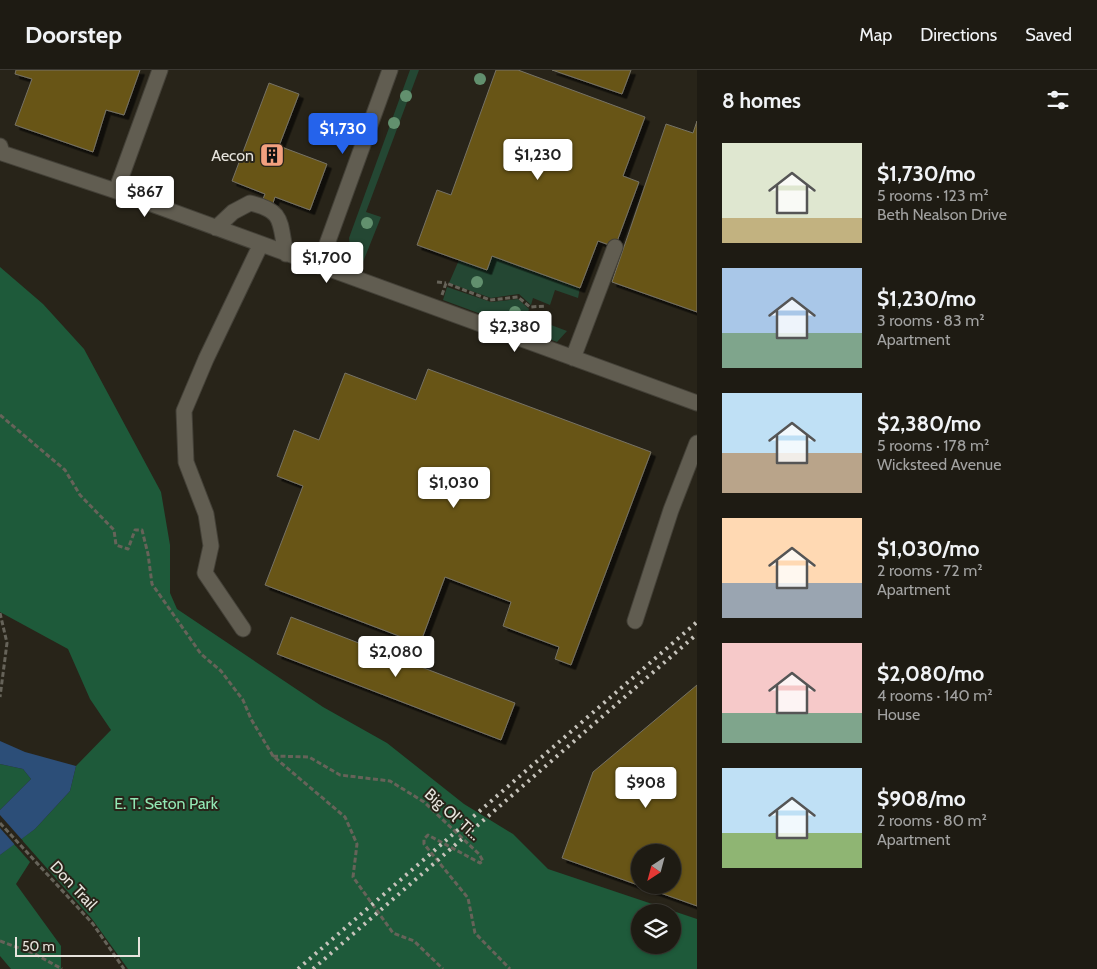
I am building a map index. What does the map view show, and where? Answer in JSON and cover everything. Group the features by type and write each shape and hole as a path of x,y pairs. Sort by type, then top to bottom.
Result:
{"street":[{"path":"116,191 160,70"},
{"path":"319,266 390,70"},
{"path":"1,149 697,403"},
{"path":"216,228 233,212 250,203 268,208 277,216 286,254"},
{"path":"243,629 205,573 210,546 206,514 186,462 184,411 206,359 261,244"},
{"path":"573,358 615,247"},
{"path":"635,621 671,510 697,443"}],"path":[{"path":"437,282 446,283 490,300 518,297 530,306 546,306"},
{"path":"437,308 446,283"},
{"path":"0,415 65,470 80,495 114,530 116,545 128,549 135,530 142,530 148,554 152,584 201,654 221,671 243,700 273,756 345,817 357,844 353,877 393,933 414,941 443,969"},
{"path":"0,613 7,643 0,697"},
{"name":"Big Ol' Ti...","path":"273,756 309,757 340,775 390,781 424,802 479,854 483,861 480,863 428,835 424,839 424,844 468,898 475,933 510,969"},
{"name":"Don Trail","path":"0,823 93,924 124,969"},
{"path":"0,941 35,954 62,969"}],"green space":[{"path":"410,70 419,70 366,212 381,217 363,262 360,265 351,255 349,238"},
{"path":"492,256 580,288 578,298 555,290 550,305 533,298 531,305 519,294 491,298 449,283 459,260 487,270"},
{"name":"E. T. Seton Park","path":"0,267 43,304 84,349 161,492 170,545 170,593 177,609 323,707 387,743 464,804 513,834 548,869 652,904 631,904 631,954 681,954 681,914 697,919 697,969 128,969 92,919 21,839 35,829 70,791 76,766 111,730 90,699 68,649 0,612"},
{"path":"447,287 491,302 518,299 529,309 527,316 567,331 557,342 443,300"},
{"path":"0,764 23,769 31,779 0,810"},
{"path":"14,844 30,862 16,884 61,946 61,969 11,969 0,956 0,855"}],"water":[{"path":"0,741 25,752 76,766 70,791 35,829 0,855 0,810 31,779 23,769 0,764"}],"pier":[{"path":"0,815 23,841 16,846 0,828"}],"building":[{"path":"16,70 140,70 124,115 106,110 93,152 15,125 32,79 15,74"},
{"path":"496,70 518,70 645,117 623,176 639,182 615,247 598,241 580,288 492,256 487,270 417,245 437,190 451,195"},
{"path":"552,70 631,70 622,94"},
{"name":"Aecon","path":"269,83 299,94 279,146 327,164 310,210 275,197 273,203 263,199 265,194 232,181"},
{"path":"697,121 697,312 612,282 666,124 693,133"},
{"path":"428,369 651,452 571,665 555,659 559,647 503,626 511,602 445,577 420,644 265,585 303,486 277,476 294,430 319,440 345,373 416,400"},
{"path":"291,617 515,703 501,740 277,654"},
{"path":"697,685 697,906 663,894 681,894 681,844 631,844 631,883 562,858 593,772"}],"railway":[{"path":"298,969 697,622"},
{"path":"313,969 697,634"}],"place":[{"name":"Aecon","path":"272,155"}]}
